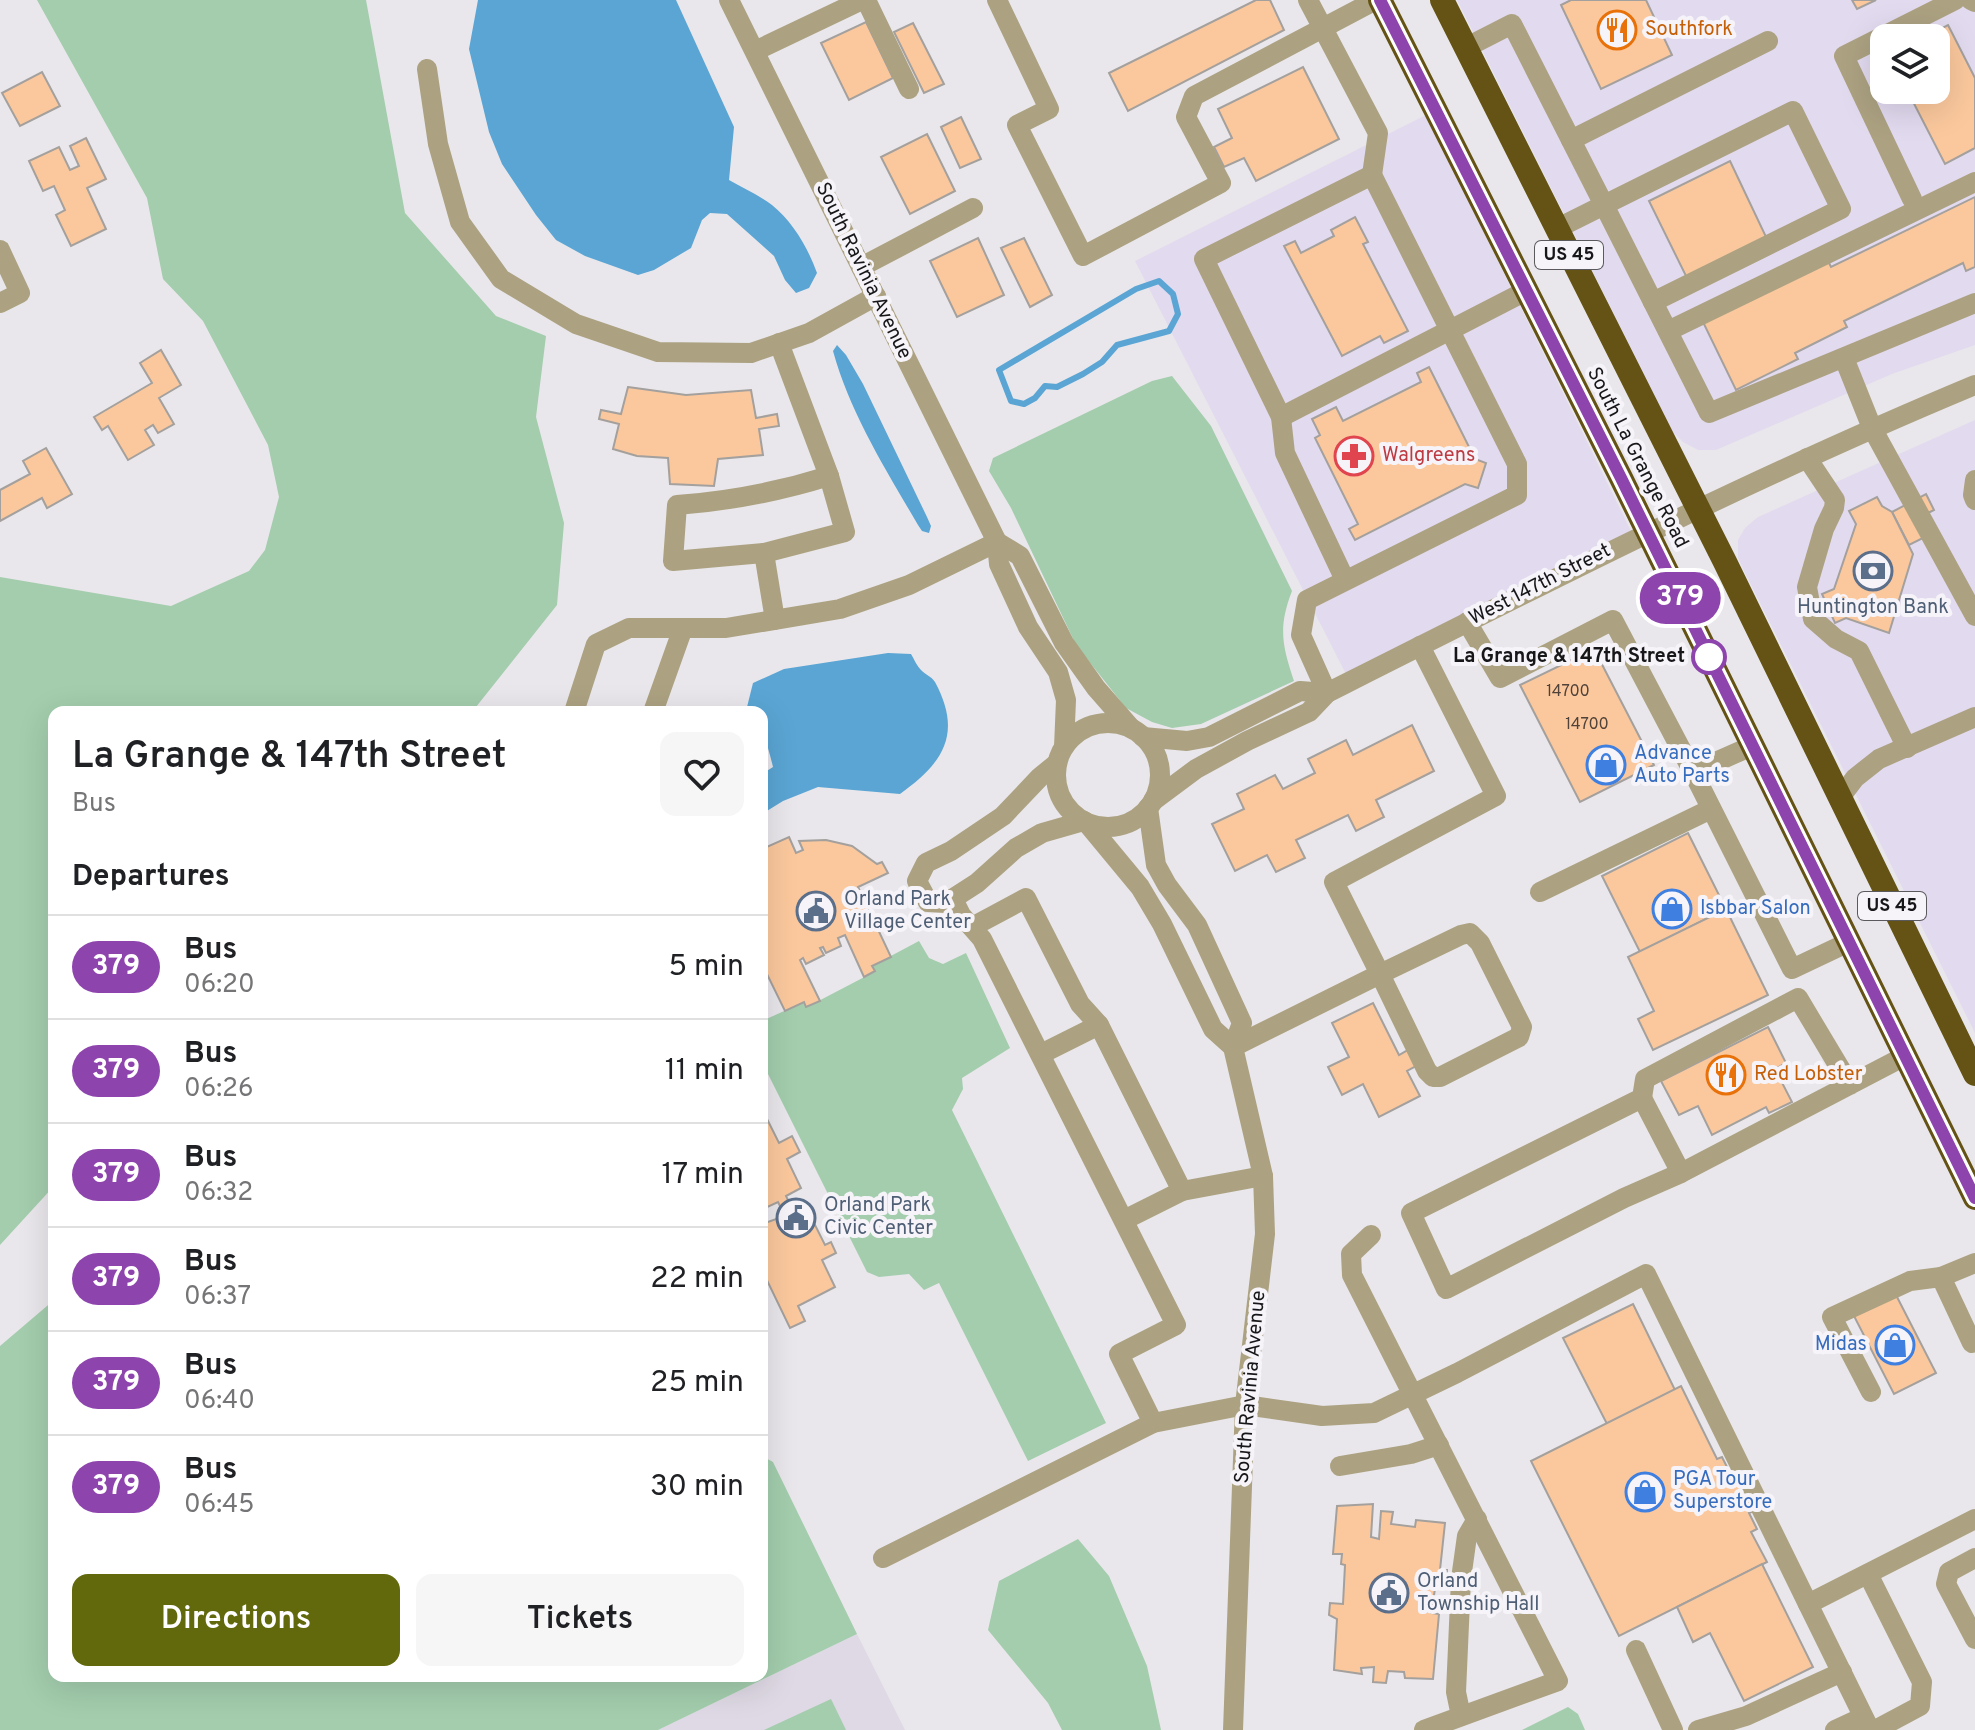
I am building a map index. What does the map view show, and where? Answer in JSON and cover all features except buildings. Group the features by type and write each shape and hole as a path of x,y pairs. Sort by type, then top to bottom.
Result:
{"highway":[{"name":"South La Grange Road","path":"1378,0 1648,533 1975,1198"},
{"name":"South La Grange Road","path":"1442,0 1696,510 1725,562 1974,1069"}],"street":[{"name":"South Ravinia Avenue","path":"729,0 997,542 999,564 1028,627 1058,672 1066,700 1060,756"},
{"path":"755,51 864,0 909,89"},
{"path":"997,0 1049,109 1017,125 1083,256 1221,183 1186,117 1194,96 1378,0"},
{"path":"1308,0 1378,133 1372,175 1517,464 1517,495 1307,600 1301,635 1327,693"},
{"path":"1912,199 1844,56 1955,0"},
{"path":"1465,48 1512,24 1709,413 1975,303"},
{"path":"1571,140 1768,41"},
{"path":"427,69 438,144 460,222 501,279 576,324 658,352 751,353 809,333 876,296"},
{"path":"1556,229 1793,111 1841,209 1653,302"},
{"path":"1345,580 1285,453 1281,417 1204,259 1372,175"},
{"path":"1668,331 1975,182"},
{"path":"861,267 973,208"},
{"path":"0,250 20,293 0,303"},
{"path":"1281,417 1526,291"},
{"path":"779,343 829,476 845,532 764,553 673,561 677,505 731,501 829,476"},
{"path":"1844,358 1872,428 1973,612"},
{"name":"West 147th Street","path":"1150,804 1209,762 1309,712 1327,693 1696,510 1872,428 1975,385"},
{"path":"1807,458 1835,500 1807,587 1813,619 1836,639 1859,651 1907,748"},
{"path":"1975,480 1975,500"},
{"name":"South Ravinia Avenue","path":"997,542 1020,556 1064,643 1096,688 1137,732"},
{"path":"576,706 596,644 629,628 726,628 840,609 909,585 997,542"},
{"path":"764,553 775,620"},
{"path":"1467,622 1500,678 1613,620 1792,969 1849,942"},
{"path":"655,706 683,628"},
{"path":"1233,1047 1380,974 1461,935 1470,933 1480,943 1522,1027 1519,1037 1440,1077 1433,1077 1427,1071 1380,974 1334,882 1496,796 1420,646"},
{"name":"West 147th Street","path":"1137,732 1187,741 1209,737 1300,691 1327,693"},
{"path":"1839,799 1855,778 1879,759 1975,717"},
{"path":"1060,756 1056,782 1061,799 1072,814 1086,822 1103,827 1119,826 1134,820 1150,804 1160,775 1158,761 1137,732 1117,724 1089,727 1074,735 1060,756 1003,816 951,851 926,863 917,881 928,902 946,903 977,883 1016,848 1042,833 1086,822"},
{"path":"1693,772 1752,746"},
{"name":"South Ravinia Avenue","path":"1150,804 1156,865 1197,925 1242,1023 1233,1047 1263,1176 1265,1234 1245,1405 1233,1730"},
{"path":"1540,892 1711,809"},
{"name":"South Ravinia Avenue","path":"1086,822 1140,887 1162,924 1213,1029 1233,1047"},
{"path":"972,927 1026,898 1080,1004 1099,1025 1182,1191"},
{"path":"953,899 961,915 982,939 1176,1325 1119,1354 1153,1423"},
{"path":"1681,1173 1642,1098 1645,1079 1798,998 1850,1085"},
{"path":"1041,1054 1099,1025"},
{"path":"1642,1098 1411,1213 1446,1289 1624,1198 1681,1173 1905,1056"},
{"path":"1124,1220 1182,1191 1263,1176"},
{"path":"1371,1235 1351,1254 1352,1275 1558,1681 1424,1730"},
{"path":"1871,1392 1832,1317 1910,1281 1941,1277 1975,1263"},
{"path":"883,1558 1153,1423 1245,1405 1322,1416 1374,1413 1646,1274 1870,1726"},
{"path":"1941,1277 1972,1343"},
{"path":"1340,1466 1411,1454 1439,1445"},
{"path":"1461,1716 1456,1692 1461,1579 1467,1536 1477,1519"},
{"path":"1808,1604 1975,1519"},
{"path":"1975,1558 1949,1572 1946,1584 1975,1639"},
{"path":"1835,1730 1870,1726 1920,1706 1922,1682 1868,1574"},
{"path":"1636,1650 1673,1730"},
{"path":"1698,1730 1746,1716 1842,1672"}],"shaded area":[{"path":"1457,0 1975,0 1975,345 1892,374 1716,450 1698,450 1673,432"},
{"path":"1426,115 1631,531 1347,676 1135,261"},
{"path":"1975,420 1975,1033 1744,571 1738,558 1738,540 1745,528 1758,517"},
{"path":"857,1634 905,1730 658,1730 758,1682 768,1682 768,1677"}],"green space":[{"path":"37,0 366,0 405,213 496,316 546,336 536,417 564,523 557,605 477,706 48,706 48,1193 0,1245 0,577 171,606 249,571 265,550 279,497 268,445 203,321 163,279 147,198"},
{"path":"1172,376 1211,426 1292,591 1283,636 1294,681 1201,724 1172,728 1152,722 1126,708 1076,645 1011,508 989,471 993,458 1152,381"},
{"path":"919,941 929,958 943,964 966,953 1010,1048 962,1078 963,1089 952,1110 1106,1423 1028,1461 939,1283 924,1290 909,1274 879,1277 867,1272 768,1074 768,1018 804,1002 807,1007 874,972 872,966"},
{"path":"48,1305 48,1682 758,1682 658,1730 0,1730 0,1346"},
{"path":"768,1459 773,1462 857,1634 768,1677"},
{"path":"1078,1539 1109,1576 1147,1666 1161,1730 1062,1730 1048,1703 988,1630 999,1581"},
{"path":"831,1699 846,1730 764,1730"},
{"path":"1568,1707 1578,1714 1585,1730 1522,1730"}],"water":[{"path":"478,0 676,0 734,127 729,180 772,205 793,227 817,273 809,288 796,293 785,280 774,256 727,214 710,213 702,220 691,248 654,270 638,275 585,256 556,240 502,164 489,132 469,49"},
{"path":"837,345 863,384 931,526 929,533 922,531 918,525 859,419 833,351"},
{"path":"888,653 911,654 935,682 943,700 948,732 944,746 928,771 900,794 818,787 768,810 768,770 773,767 768,748 768,706 747,706 753,683 784,669"}],"waterway":[{"path":"1159,281 1173,294 1178,314 1169,331 1117,345 1102,362 1083,374 1057,387 1045,386 1035,398 1024,404 1011,401 999,370 1136,289 1159,281"}],"bus line":[{"name":"379","path":"1380,0 1621,478 1975,1198"}],"place":[{"name":"Southfork","path":"1617,30"},
{"name":"Walgreens","path":"1354,456"},
{"name":"Huntington Bank","path":"1873,571"},
{"name":"La Grange & 147th Street","path":"1709,657"},
{"name":"Advance Auto Parts","path":"1606,765"},
{"name":"Isbbar Salon","path":"1672,909"},
{"name":"Orland Park Village Center","path":"816,911"},
{"name":"Red Lobster","path":"1726,1075"},
{"name":"Orland Park Civic Center","path":"796,1218"},
{"name":"Midas","path":"1895,1345"},
{"name":"PGA Tour Superstore","path":"1645,1492"},
{"name":"Orland Township Hall","path":"1389,1593"}]}
